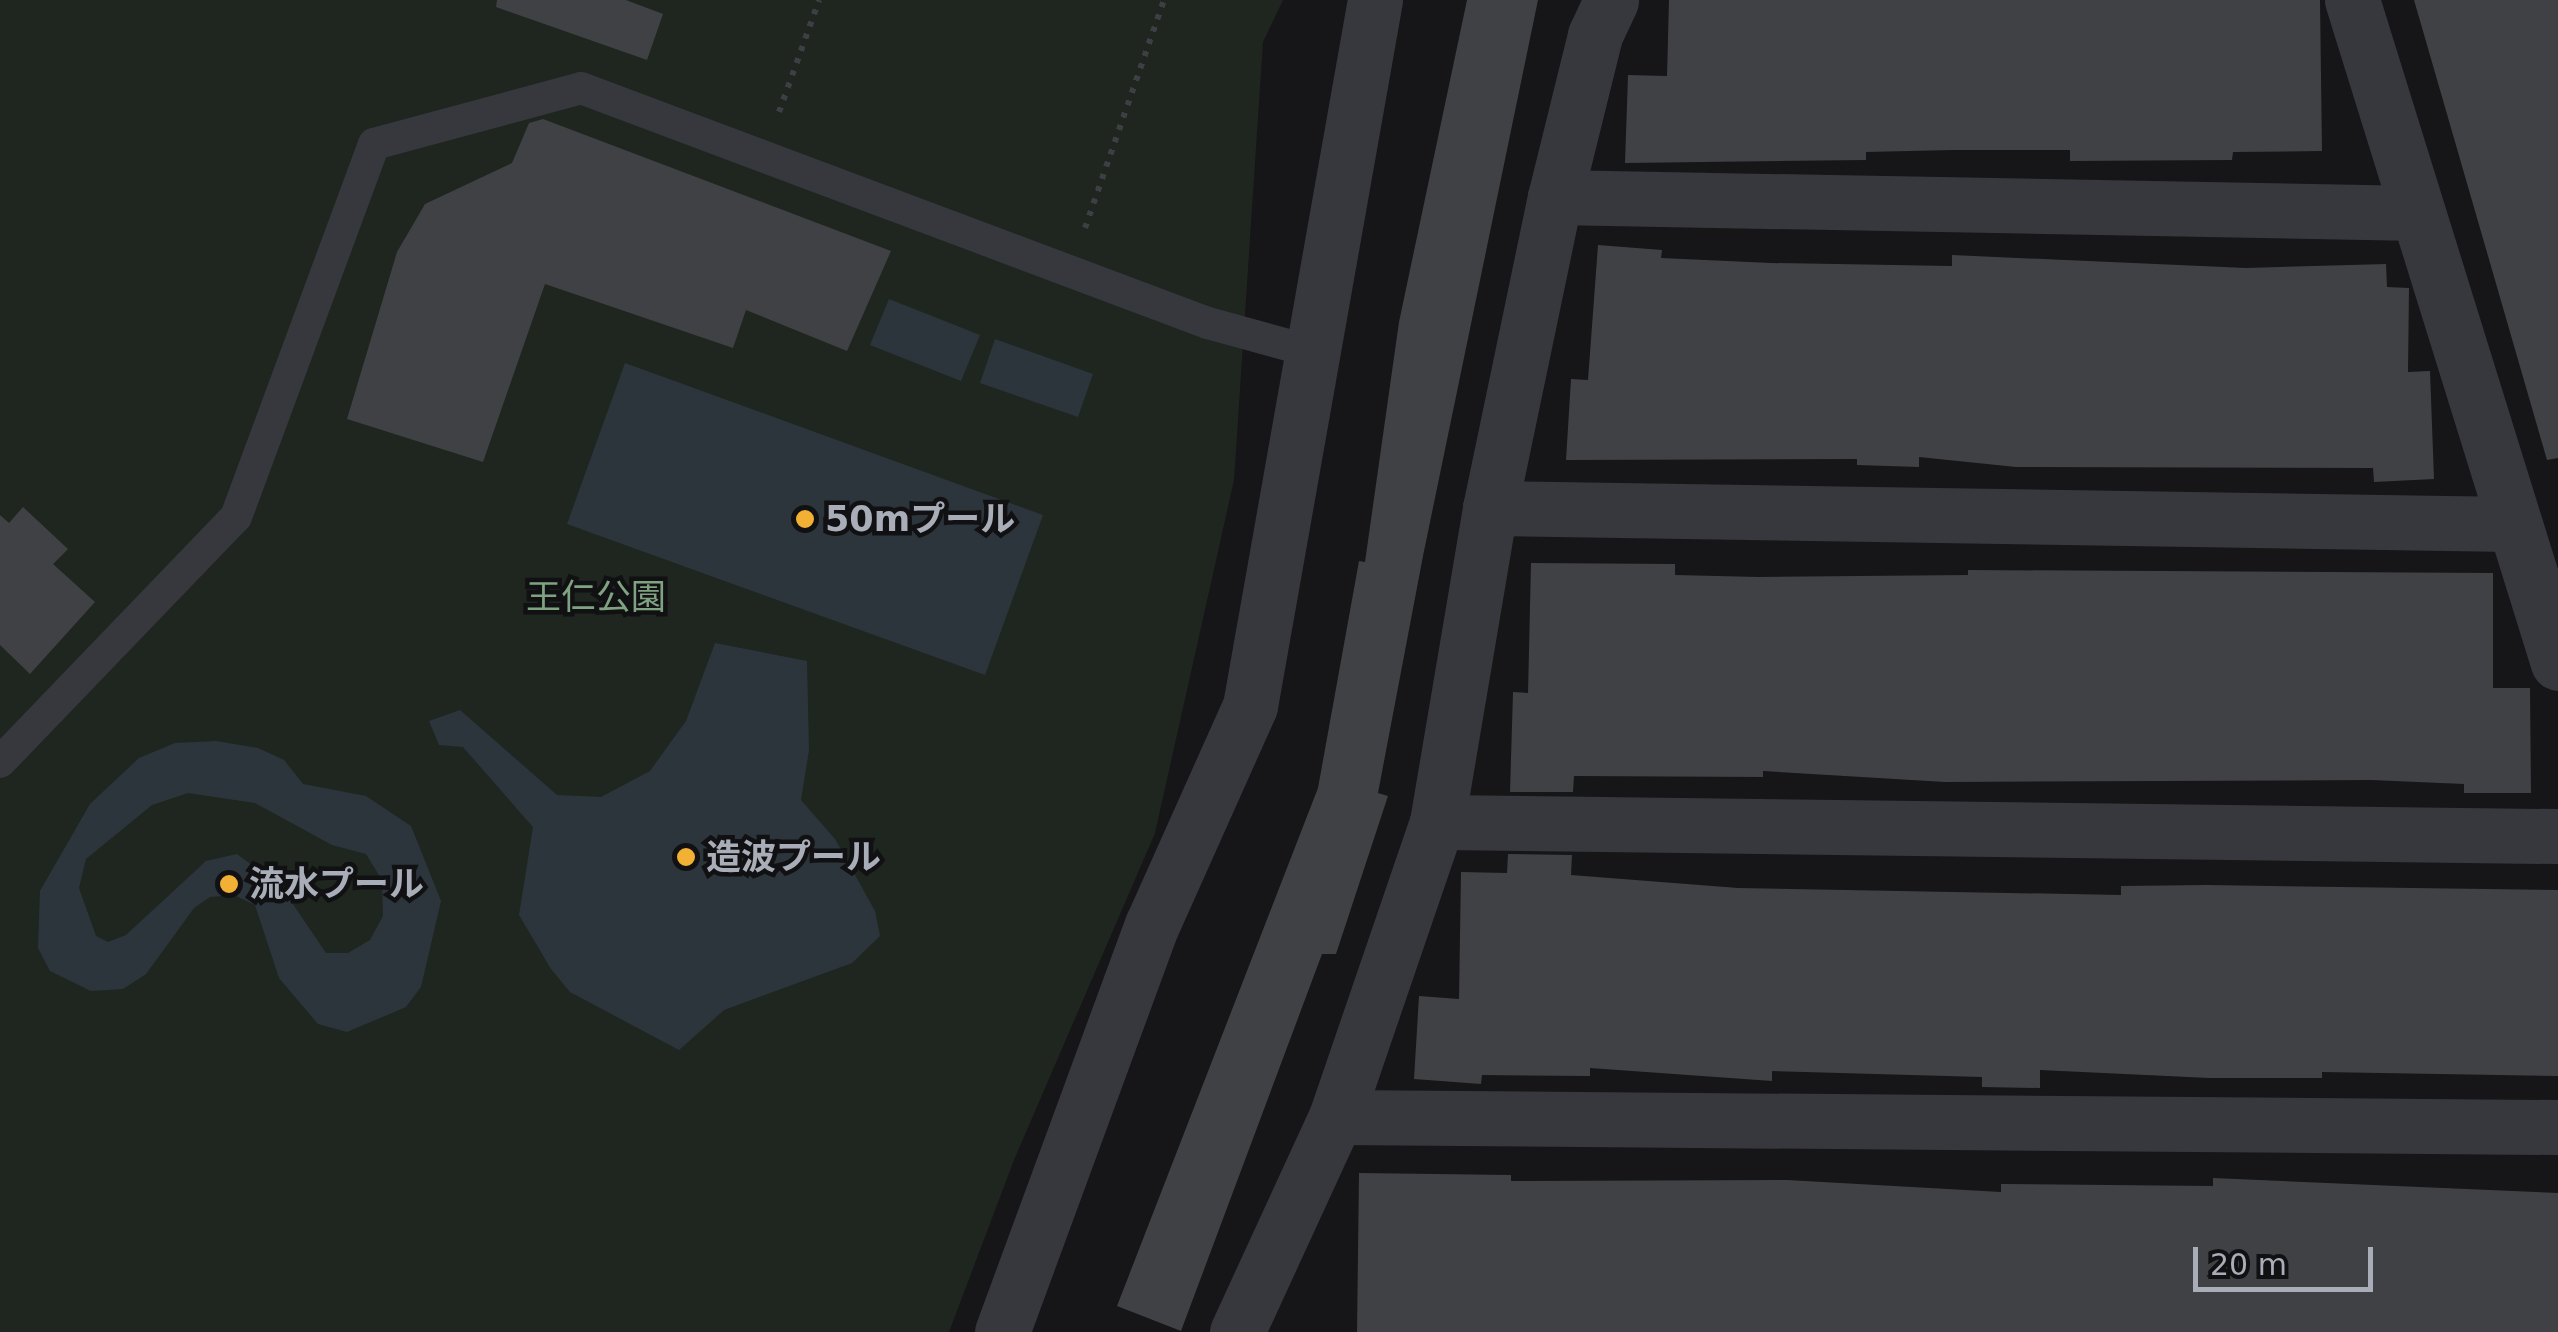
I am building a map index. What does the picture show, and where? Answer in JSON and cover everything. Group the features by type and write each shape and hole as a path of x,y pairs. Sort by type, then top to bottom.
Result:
{"street":[{"path":"1002,1332 1152,925 1250,706 1375,0"},
{"path":"1237,1332 1336,1117 1437,822 1490,508 1555,196 1596,35 1611,0"},
{"path":"2352,0 2510,524 2558,663"},
{"path":"1555,196 2418,213"},
{"path":"1490,508 2510,524"},
{"path":"1437,822 2558,836"},
{"path":"1336,1117 2558,1128"}],"lane":[{"path":"0,762 236,517 374,144 582,88 1208,323 1313,352"}],"path":[{"path":"764,156 819,0"},
{"path":"1070,271 1163,0"}],"green space":[{"name":"王仁公園","path":"0,0 1283,0 1263,42 1234,480 1155,833 1014,1160 949,1332 0,1332"}],"shaded area":[{"path":"889,299 980,335 961,381 870,345"},
{"path":"995,339 1093,374 1078,417 980,383"},
{"name":"50mプール","path":"625,363 1043,515 985,675 567,524"},
{"name":"造波プール","path":"715,643 807,661 809,750 801,800 835,839 875,911 880,936 852,963 724,1010 679,1050 570,992 551,969 519,915 533,827 463,747 439,745 429,721 460,710 557,795 601,797 650,771 686,721"},
{"name":"流水プール","path":"216,741 258,748 284,760 303,784 366,796 411,826 441,901 421,987 406,1007 347,1032 318,1024 279,978 255,905 234,895 210,897 194,908 146,974 123,989 91,991 50,971 38,948 40,891 90,804 139,758 175,743","holes":["188,793 255,803 332,845 366,854 382,880 383,916 370,940 348,953 326,953 282,888 237,854 206,861 126,935 108,942 96,936 79,888 86,859 152,805"]}],"building":[{"path":"497,0 626,0 663,14 647,60 496,7"},
{"path":"1467,0 1538,0 1378,793 1388,796 1336,954 1322,954 1181,1331 1117,1306 1318,788 1359,561 1365,562 1399,322"},
{"path":"1669,0 2320,0 2322,151 2233,152 2232,160 2070,161 2070,150 1953,150 1866,152 1866,160 1625,163 1628,75 1667,76"},
{"path":"2414,0 2558,0 2558,458 2547,460"},
{"path":"543,119 891,251 847,351 746,310 733,348 545,284 483,462 347,419 397,252 425,204 512,163 529,123"},
{"path":"1598,245 1662,250 1661,258 1771,263 1952,266 1952,255 2246,268 2386,264 2387,287 2409,288 2408,372 2430,371 2434,479 2374,482 2373,468 2016,467 1919,457 1919,467 1857,465 1857,459 1566,460 1571,379 1588,380"},
{"path":"23,507 68,549 53,564 95,602 30,674 0,645 0,515 9,523"},
{"path":"1531,563 1675,564 1675,575 1759,577 1968,575 1968,570 2493,573 2493,688 2530,688 2531,793 2464,793 2464,784 2371,780 1945,782 1763,771 1763,777 1574,776 1573,792 1510,792 1513,692 1528,693"},
{"path":"1508,854 1572,855 1571,875 1738,888 2121,895 2121,886 2207,885 2558,890 2558,1076 2322,1072 2322,1078 2209,1078 2040,1070 2040,1088 1982,1087 1982,1077 1772,1071 1772,1081 1590,1068 1590,1076 1482,1075 1481,1084 1414,1079 1419,996 1459,999 1461,872 1507,873"},
{"path":"1359,1173 1511,1175 1511,1181 1787,1180 2001,1192 2001,1184 2213,1186 2213,1178 2558,1193 2558,1332 1357,1332"}],"place":[{"name":"50mプール","path":"805,519"},
{"name":"造波プール","path":"686,857"},
{"name":"流水プール","path":"229,884"}]}
